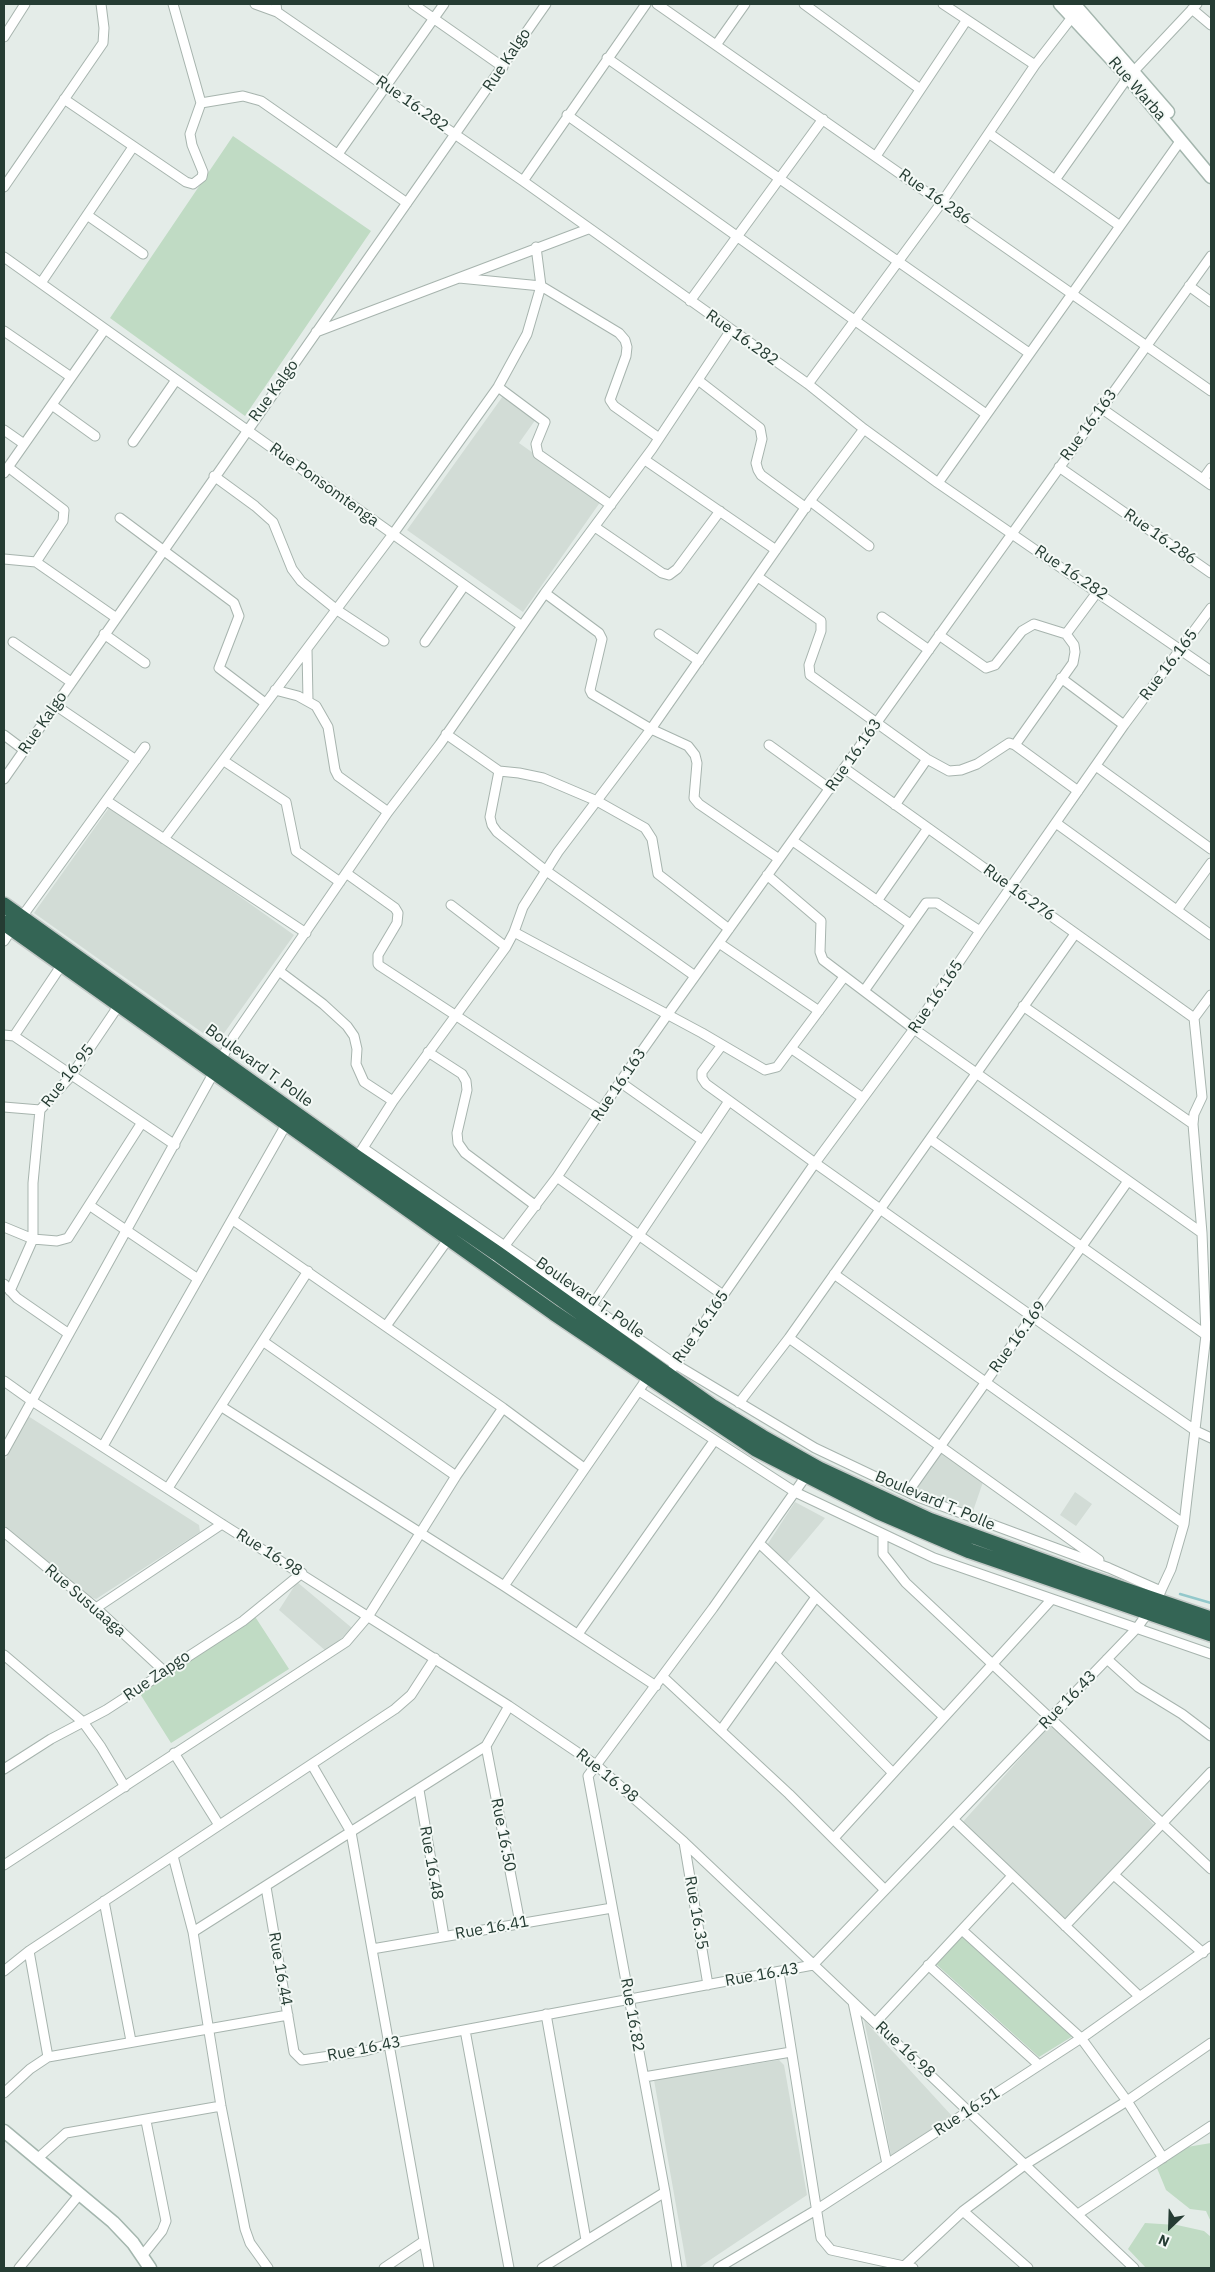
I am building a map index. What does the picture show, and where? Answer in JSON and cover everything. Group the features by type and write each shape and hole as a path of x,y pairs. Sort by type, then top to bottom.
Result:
{"highway":[{"name":"Boulevard T. Polle","path":"4,905 10,928 62,966 118,1005 360,1153 663,1375 756,1449 879,1512 970,1552 1155,1601 1211,1634"},
{"name":"Boulevard T. Polle","path":"10,928 217,1066 287,1123 448,1238 497,1255"},
{"name":"Boulevard T. Polle","path":"663,1375 762,1437 819,1468 891,1503 968,1536 1211,1619"}],"main road":[{"name":"Rue Warba","path":"1060,4 1077,8 1211,177"},
{"path":"1131,74 1211,164"},
{"path":"4,2131 113,2222 150,2268"}],"street":[{"path":"4,37 25,4"},
{"path":"4,187 103,44 104,28 101,4"},
{"path":"64,99 186,182 197,183 203,172 192,145 190,134 201,103 173,4"},
{"name":"Rue 16.282","path":"255,4 277,8 808,384 864,429 938,482 1211,671"},
{"path":"414,4 502,67"},
{"path":"338,154 444,4"},
{"name":"Rue Kalgo","path":"4,779 56,706 115,617 456,135 546,4"},
{"path":"523,181 646,4"},
{"name":"Rue 16.286","path":"657,4 1072,292 1211,391"},
{"path":"716,45 745,4"},
{"path":"804,4 920,89"},
{"path":"943,4 1035,65"},
{"path":"1055,180 1131,74 1194,7 1211,25"},
{"path":"808,384 942,202 990,134 1035,65 1077,8"},
{"path":"876,156 966,21"},
{"path":"607,58 1029,353"},
{"path":"201,103 243,96 252,97 273,108 407,203"},
{"path":"567,116 986,414"},
{"path":"690,301 823,119"},
{"path":"990,134 1120,226"},
{"path":"938,482 1181,140"},
{"path":"41,283 132,147"},
{"path":"87,214 143,254"},
{"path":"316,332 588,229"},
{"path":"164,839 224,761 265,703 338,610 498,386 528,334 540,286 536,248"},
{"name":"Rue 16.163","path":"497,1255 557,1177 620,1082 729,928 1211,256"},
{"name":"Rue Ponsomtenga","path":"4,257 522,626"},
{"path":"459,278 540,286 619,333 627,347 626,356 610,400 614,406 659,438"},
{"path":"1189,286 1211,302"},
{"path":"36,562 63,521 64,510 6,470 105,329"},
{"path":"4,1451 217,1066 279,971 388,812 446,734 545,593 644,460 731,330"},
{"path":"4,331 71,377"},
{"path":"133,442 176,380"},
{"path":"698,380 760,428 762,439 756,463 761,475 808,504 869,546"},
{"path":"498,386 545,422 536,444 538,454 611,505"},
{"path":"52,405 95,436"},
{"path":"1101,408 1211,485"},
{"path":"360,1153 393,1101 506,947 523,907 545,870 651,729 808,504 864,429"},
{"path":"4,430 24,444"},
{"path":"644,460 776,550"},
{"name":"Rue 16.286","path":"1060,467 1211,573"},
{"path":"1203,479 1211,468"},
{"path":"214,476 256,506 273,522 292,569 301,581 338,610 384,641"},
{"path":"595,527 662,573 669,575 677,569 720,511"},
{"path":"120,518 234,603 239,616 218,668 265,703"},
{"path":"4,559 36,562 115,617"},
{"path":"758,577 821,621 821,631 808,665 810,675 927,759 949,771 961,770 978,764 1004,745 1015,744 1078,790"},
{"path":"425,642 464,586"},
{"path":"1066,634 1098,591"},
{"path":"545,593 599,633 602,646 591,685 592,694 651,729 688,746 695,754 697,764 694,798 699,804 779,859"},
{"name":"Rue 16.165","path":"504,1586 639,1391 663,1375 723,1295 814,1163 914,1029 980,930 1124,725 1211,608"},
{"path":"882,617 929,650"},
{"path":"939,635 986,668 995,665 1028,626 1040,625 1066,634 1074,645 1075,652 1072,663 1015,744"},
{"path":"104,634 145,664"},
{"path":"659,634 699,661"},
{"path":"13,642 71,682"},
{"path":"307,649 308,701"},
{"path":"1061,678 1124,725"},
{"path":"275,690 308,701 322,714 328,728 335,770 338,776 388,812"},
{"path":"56,706 136,760"},
{"path":"446,734 499,772 538,776 597,801 645,828 652,839 658,874 729,928"},
{"path":"4,735 24,750"},
{"path":"769,745 830,789"},
{"path":"10,928 146,747"},
{"path":"895,805 927,759"},
{"path":"224,761 286,802 296,851 340,882"},
{"path":"1096,766 1211,849"},
{"name":"Rue 16.276","path":"844,768 1194,1018"},
{"path":"499,772 490,817 492,825 497,832 545,870 695,976"},
{"path":"107,800 306,933"},
{"path":"1056,823 1211,935"},
{"path":"877,901 928,828"},
{"path":"793,841 910,924"},
{"path":"1177,910 1211,863"},
{"path":"346,873 395,908 398,913 397,923 378,955 378,964 602,1111"},
{"path":"767,875 821,921 821,956 844,977 914,1029 1202,1233"},
{"path":"864,991 926,903 931,902 942,905 980,930"},
{"path":"451,905 506,947"},
{"path":"514,932 668,1014 765,1070 777,1068 844,977"},
{"path":"739,1403 789,1338 1075,934"},
{"path":"719,943 819,1011"},
{"path":"14,1036 62,966"},
{"path":"279,971 323,1004 347,1026 354,1036 357,1049 356,1064 364,1082 393,1101"},
{"path":"1202,1097 1194,1018 1211,995"},
{"name":"Rue 16.95","path":"33,1239 33,1183 40,1110 71,1076 118,1005"},
{"path":"1023,1006 1192,1124 1194,1114 1202,1097 1211,1089"},
{"path":"4,1035 14,1036 141,1124 175,1145"},
{"path":"722,1045 702,1072 702,1078 729,1101 814,1163 1196,1431 1211,1438"},
{"path":"792,1049 863,1098"},
{"path":"428,1052 456,1070 466,1081 467,1090 457,1133 458,1143 465,1153 536,1206"},
{"path":"620,1082 702,1140"},
{"path":"591,1306 729,1101"},
{"path":"4,1107 40,1110"},
{"path":"103,1446 198,1279 234,1220 287,1123"},
{"path":"4,1227 33,1239 57,1241 68,1238 141,1124"},
{"name":"Rue 16.43","path":"294,2052 302,2060 365,2052 390,2044 813,1965 954,1820 1137,1628 1155,1601 1171,1569 1184,1524 1208,1347 1202,1233 1192,1124"},
{"path":"930,1139 1206,1336"},
{"path":"557,1177 723,1295"},
{"name":"Rue 16.169","path":"908,1492 1128,1181"},
{"path":"89,1206 198,1279"},
{"path":"234,1220 503,1408 584,1468"},
{"path":"386,1326 448,1238"},
{"path":"33,1239 7,1288 70,1334"},
{"path":"497,1255 591,1306 663,1375 739,1403 815,1448 908,1492 1109,1568"},
{"path":"168,1488 264,1342 308,1271"},
{"path":"834,1274 1184,1524"},
{"path":"789,1338 1155,1601"},
{"path":"264,1342 456,1476"},
{"name":"Rue 16.98","path":"4,1381 32,1402 222,1524 369,1615 596,1765 684,1842 1134,2268"},
{"path":"639,1391 795,1492 934,1558 1211,1654"},
{"path":"222,1407 420,1532 656,1686"},
{"path":"4,1865 126,1787 174,1753 342,1646 369,1615 456,1476 503,1408"},
{"path":"578,1634 714,1441"},
{"path":"596,1765 663,1677 806,1476"},
{"path":"96,1608 222,1524"},
{"name":"Rue Susuaaga","path":"4,1532 96,1608 164,1671"},
{"path":"883,1534 884,1554 891,1567 1211,1869"},
{"path":"759,1543 944,1717"},
{"name":"Rue Zapgo","path":"4,1769 106,1710 262,1608 302,1573"},
{"path":"721,1730 816,1597"},
{"path":"834,1838 1051,1600"},
{"path":"4,1655 83,1722 126,1787"},
{"path":"776,1655 893,1773"},
{"path":"4,1971 29,1951 395,1709 411,1695 435,1658"},
{"path":"1107,1659 1138,1687 1182,1714 1211,1736"},
{"path":"663,1677 834,1838 884,1890"},
{"path":"193,1932 486,1746 509,1706"},
{"name":"Rue 16.50","path":"486,1746 520,1923"},
{"path":"174,1753 219,1824"},
{"path":"312,1765 351,1832 429,2268"},
{"name":"Rue 16.82","path":"596,1765 588,1776 665,2192 677,2268"},
{"path":"1065,1926 1163,1822 1210,1776"},
{"name":"Rue 16.48","path":"419,1790 444,1936"},
{"path":"954,1820 1139,1996"},
{"name":"Rue 16.35","path":"684,1842 708,1985"},
{"path":"173,1856 193,1932 221,2106 244,2229 250,2243 268,2268"},
{"path":"1114,1875 1203,1953"},
{"path":"875,2023 1012,1876"},
{"name":"Rue 16.44","path":"266,1887 294,2052"},
{"path":"104,1901 132,2041"},
{"name":"Rue 16.41","path":"372,1949 612,1908"},
{"path":"962,1930 1081,2038 1127,2101 1164,2158"},
{"name":"Rue 16.51","path":"718,2268 816,2210 1081,2038 1211,1946"},
{"path":"29,1951 48,2057"},
{"path":"928,1965 1039,2065"},
{"path":"779,1972 821,2238 825,2246 831,2250 913,2268"},
{"path":"853,2002 887,2164"},
{"path":"546,2014 586,2240"},
{"path":"4,2093 30,2069 48,2057 288,2015"},
{"path":"465,2030 509,2268"},
{"path":"903,2267 963,2211 1026,2164 1127,2101 1211,2043"},
{"path":"644,2077 791,2052"},
{"path":"37,2159 66,2133 146,2121 221,2106"},
{"path":"142,2256 162,2231 166,2220 146,2121"},
{"path":"1078,2214 1211,2126"},
{"path":"542,2268 665,2192"},
{"path":"19,2268 80,2195"},
{"path":"963,2211 1028,2268"},
{"path":"384,2268 424,2241"},
{"path":"27,2259 32,2268"}],"shaded area":[{"path":"503,396 536,419 519,443 601,501 523,612 407,530"},
{"path":"111,805 294,935 217,1043 34,913"},
{"path":"28,1416 199,1525 200,1532 96,1599 88,1596 4,1525 4,1462"},
{"path":"939,1452 983,1482 972,1514 914,1489"},
{"path":"1075,1492 1092,1504 1076,1526 1060,1515"},
{"path":"795,1502 825,1518 787,1563 767,1545"},
{"path":"297,1582 352,1628 327,1652 279,1610"},
{"path":"1051,1724 1103,1771 1155,1826 1067,1921 961,1824"},
{"path":"864,2020 952,2116 891,2155 877,2082"},
{"path":"779,2060 784,2065 807,2195 698,2268 687,2268 654,2080"}],"green space":[{"path":"233,136 371,231 245,416 110,318"},
{"path":"254,1615 289,1669 171,1743 137,1689"},
{"path":"962,1936 1073,2036 1039,2057 936,1964"},
{"path":"1211,2143 1211,2222 1206,2211 1190,2209 1166,2190 1157,2168 1181,2148"},
{"path":"1145,2223 1177,2225 1204,2231 1211,2237 1211,2268 1146,2268 1128,2249"}],"waterway":[{"path":"1180,1594 1211,1603"}]}
